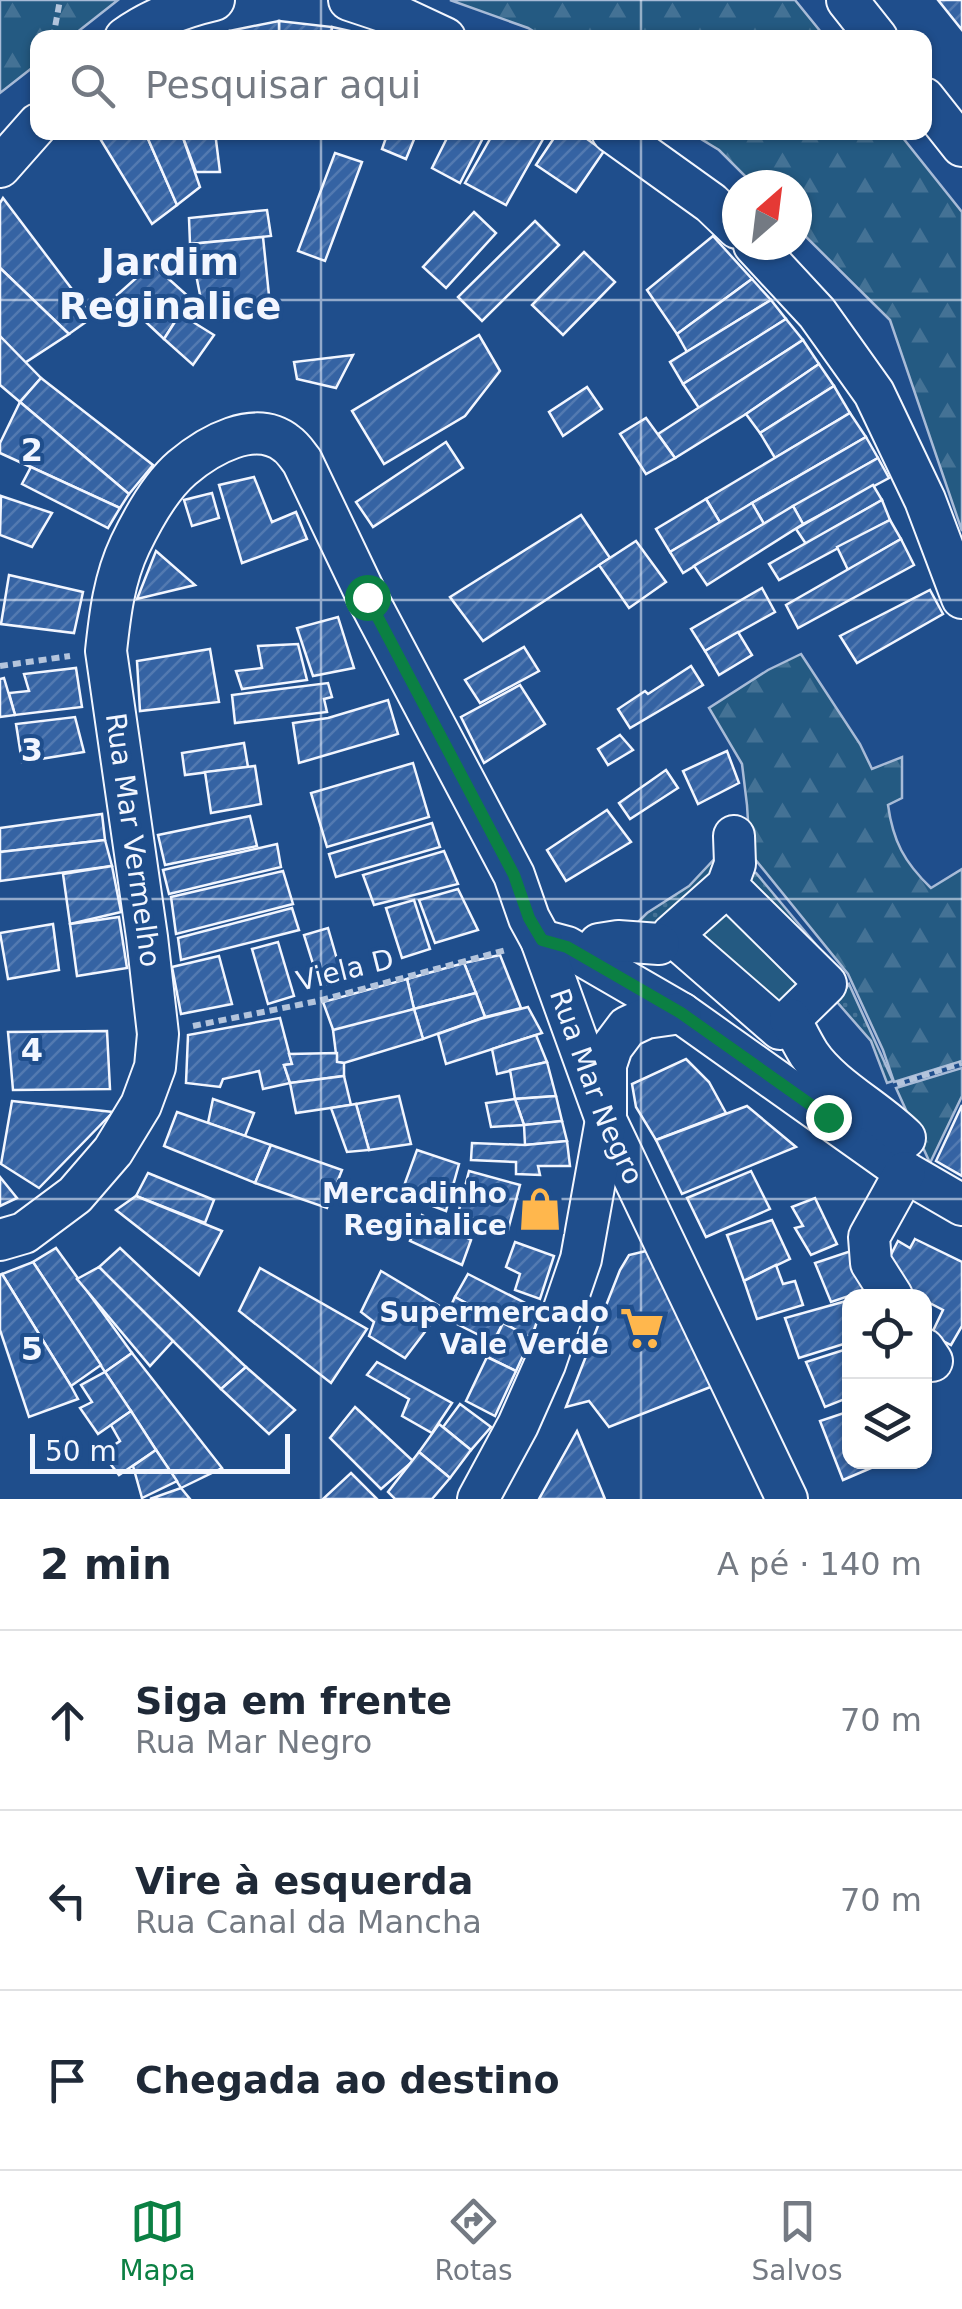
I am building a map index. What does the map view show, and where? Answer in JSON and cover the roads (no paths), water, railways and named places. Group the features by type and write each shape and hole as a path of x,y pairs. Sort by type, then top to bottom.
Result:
{"street":[{"path":"136,30 214,0"},
{"path":"348,0 427,30"},
{"path":"848,0 871,30"},
{"path":"932,108 962,146"},
{"path":"0,167 30,133"},
{"path":"623,140 722,214"},
{"path":"768,260 818,313 874,393 925,500 962,598"},
{"name":"Rua Mar Vermelho","path":"0,1240 24,1233 75,1196 113,1151 141,1105 155,1067 158,1034 147,937 106,650 111,605 130,544 151,506 180,470 217,445 248,433"},
{"name":"Rua Mar Negro","path":"248,433 286,442 302,462 367,597 514,875 529,918 542,940 606,1120 787,1499"},
{"path":"658,951 727,886 735,864 734,836"},
{"path":"727,886 826,984 790,1042"},
{"path":"542,940 567,947 684,1008 909,1156 962,1206"},
{"path":"599,944 618,941 716,972 829,1076 865,1094 889,1122 909,1156"},
{"path":"478,1499 538,1379 581,1259 606,1120 606,1064 612,1047 627,1027 684,1008 716,972"},
{"path":"888,1289 871,1263 869,1238 909,1156"}],"place":[{"name":"Mercadinho Reginalice","path":"540,1209"},
{"name":"Supermercado Vale Verde","path":"642,1328"}],"district":[{"name":"Jardim Reginalice","path":"170,284"}]}
